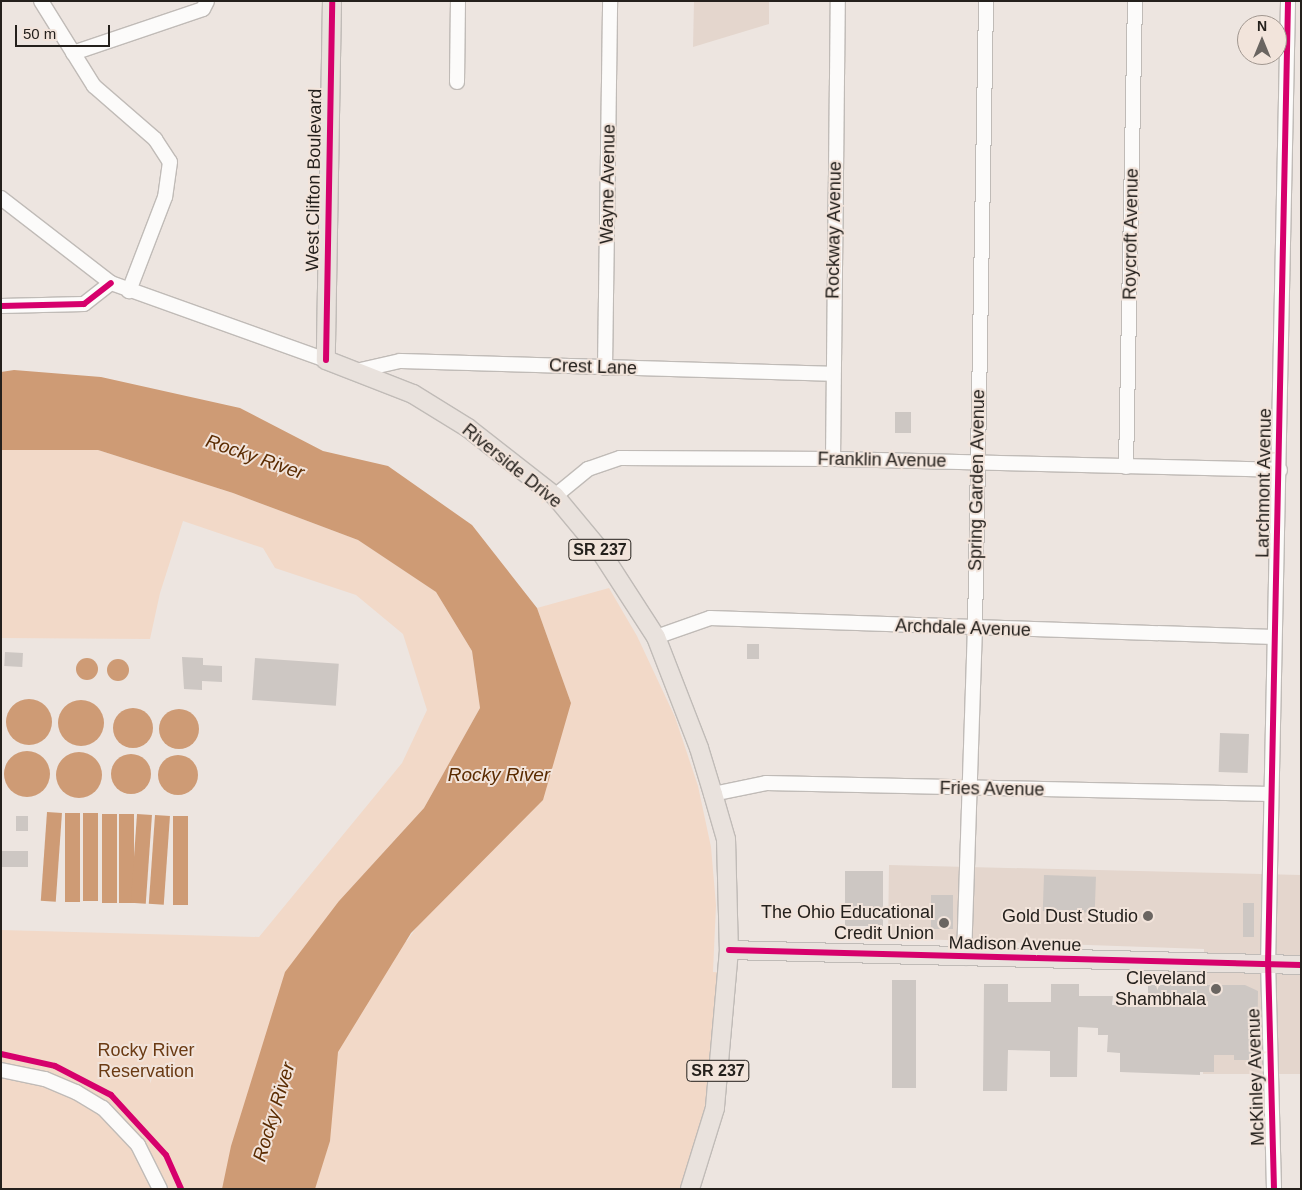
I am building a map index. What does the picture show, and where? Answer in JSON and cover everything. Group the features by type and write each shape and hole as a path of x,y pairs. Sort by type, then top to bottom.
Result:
{"main road":[{"name":"West Clifton Boulevard","path":"326,360 332,1"},
{"name":"Riverside Drive","path":"326,360 413,394 460,423 555,496 599,549 656,637 699,748 726,839 729,950 715,1108 696,1187"},
{"name":"Madison Avenue","path":"729,950 964,958 1301,965"}],"street":[{"path":"41,1 94,86 155,139 170,162 165,198 129,291"},
{"path":"73,52 203,10 208,1"},
{"path":"457,82 458,1"},
{"name":"Wayne Avenue","path":"605,368 610,1"},
{"name":"Rockway Avenue","path":"833,459 832,374 838,1"},
{"name":"Spring Garden Avenue","path":"964,958 975,628 986,1"},
{"name":"Roycroft Avenue","path":"1126,467 1135,1"},
{"name":"Larchmont Avenue","path":"1268,965 1274,637 1280,470 1288,1"},
{"name":"Riverside Drive","path":"1,198 111,283 326,360"},
{"path":"1,306 84,304 111,283"},
{"name":"Crest Lane","path":"356,371 400,361 832,374"},
{"name":"Franklin Avenue","path":"555,496 588,469 620,458 833,459 1280,470"},
{"name":"Archdale Avenue","path":"656,637 710,618 1274,637"},
{"name":"Fries Avenue","path":"713,794 766,782 970,789 1271,794"},
{"name":"McKinley Avenue","path":"1268,965 1274,1189"},
{"path":"1,1070 45,1079 76,1092 103,1108 138,1145 160,1189"}],"shaded area":[{"path":"694,1 769,1 769,24 693,47"},
{"path":"889,865 1301,875 1301,1074 1203,1074 1204,949 888,938"}],"green space":[{"name":"Rocky River Reservation","path":"10,448 98,450 233,493 358,540 436,592 472,651 480,708 424,808 339,901 407,941 571,703 537,608 609,588 637,636 675,717 698,786 711,847 716,905 713,972 725,973 716,1087 687,1189 1,1189 1,930 259,937 402,763 427,710 403,634 356,595 275,568 263,548 183,521 160,593 150,639 1,638 1,450"}],"water":[{"name":"Rocky River","path":"14,370 101,377 240,408 323,451 388,466 472,525 537,608 571,703 543,800 411,933 338,1052 330,1141 315,1189 222,1189 231,1146 285,972 339,901 424,808 480,708 472,651 436,592 358,540 233,493 98,450 1,450 1,372"},
{"path":"83,658 91,658 98,665 98,673 91,680 83,680 76,673 76,665"},
{"path":"114,659 122,659 129,666 129,674 122,681 114,681 107,674 107,666"},
{"path":"29,699 42,703 48,709 52,722 48,735 42,741 29,745 16,741 10,735 6,722 10,709 16,703"},
{"path":"81,700 94,704 100,710 104,723 100,736 94,742 81,746 68,742 62,736 58,723 62,710 68,704"},
{"path":"137,708 144,711 150,717 153,728 152,736 144,745 137,748 129,748 122,745 114,736 113,724 116,717 125,709"},
{"path":"183,709 190,712 196,718 199,729 198,737 190,746 183,749 175,749 168,746 160,737 159,725 162,718 171,710"},
{"path":"27,751 40,755 46,761 50,774 46,787 40,793 27,797 14,793 8,787 4,774 8,761 14,755"},
{"path":"79,752 92,756 98,762 102,775 98,788 92,794 79,798 66,794 60,788 56,775 60,762 66,756"},
{"path":"135,754 142,757 148,763 151,774 150,782 142,791 135,794 127,794 120,791 112,782 111,770 114,763 123,755"},
{"path":"182,755 189,758 195,764 198,775 197,783 189,792 182,795 174,795 167,792 159,783 158,771 161,764 170,756"},
{"path":"47,812 62,813 56,902 41,901"},
{"path":"65,813 80,813 80,902 65,902"},
{"path":"83,813 98,813 98,901 83,901"},
{"path":"102,814 117,814 117,903 102,903"},
{"path":"119,814 134,814 134,903 119,903"},
{"path":"137,814 152,815 146,904 131,903"},
{"path":"155,815 170,816 164,905 149,904"},
{"path":"173,816 188,816 188,905 173,905"}],"building":[{"path":"895,412 911,412 911,433 895,433"},
{"path":"747,644 759,644 759,659 747,659"},
{"path":"5,652 23,653 22,667 4,666"},
{"path":"182,657 203,658 203,665 222,666 222,682 202,681 202,690 184,689"},
{"path":"255,658 339,664 336,706 252,700"},
{"path":"1220,733 1249,734 1248,773 1219,772"},
{"path":"16,816 28,816 28,831 16,831"},
{"path":"1,851 28,851 28,867 1,867"},
{"path":"845,871 883,871 883,926 845,926"},
{"path":"1044,875 1096,877 1095,913 1043,911"},
{"path":"931,895 953,895 953,929 931,929"},
{"path":"1243,903 1254,903 1254,937 1243,937"},
{"path":"892,980 916,980 916,1088 892,1088"},
{"path":"984,984 1008,984 1008,1002 1051,1002 1051,984 1079,984 1079,996 1113,996 1112,1005 1148,1006 1148,985 1245,985 1258,991 1257,1060 1234,1060 1234,1055 1214,1055 1214,1072 1200,1072 1200,1075 1120,1072 1120,1053 1107,1052 1108,1035 1098,1035 1098,1028 1078,1027 1077,1077 1050,1077 1050,1051 1008,1050 1007,1091 983,1091"}],"cycle path":[{"path":"326,360 332,1"},
{"path":"1274,1189 1268,965 1288,1"},
{"path":"1,306 84,304 111,283"},
{"path":"729,950 1301,965"},
{"path":"1,1054 55,1066 111,1095 166,1155 181,1189"}],"place":[{"name":"Gold Dust Studio","path":"1148,916"},
{"name":"The Ohio Educational Credit Union","path":"944,923"},
{"name":"Cleveland Shambhala","path":"1216,989"}]}
